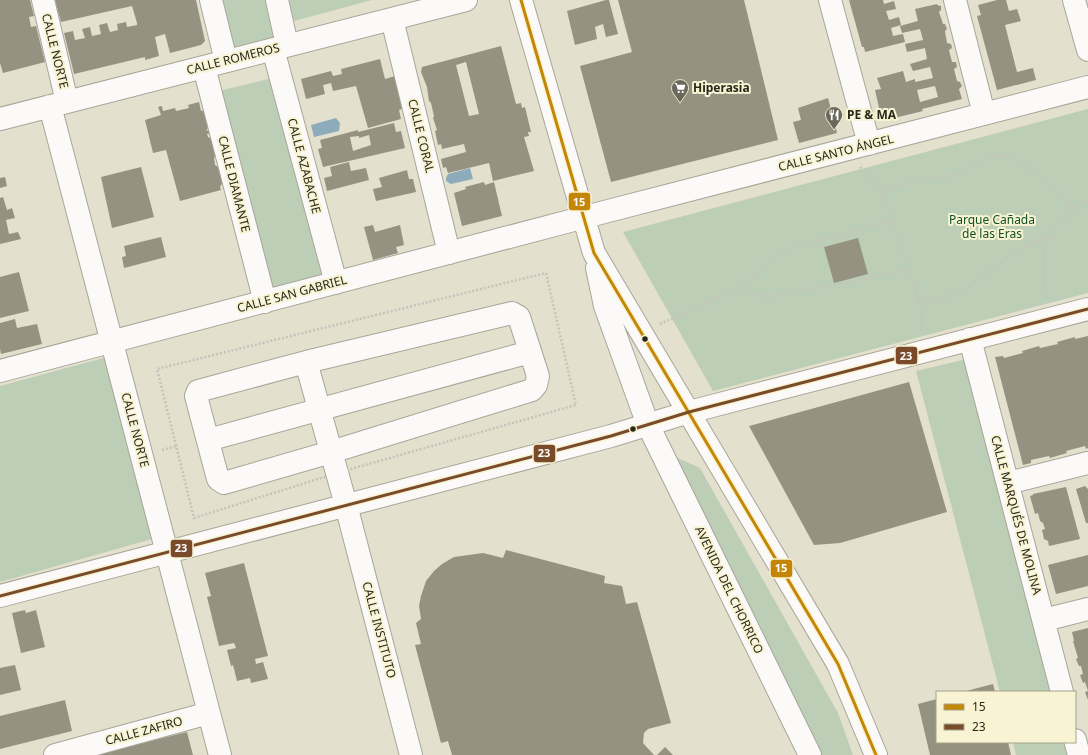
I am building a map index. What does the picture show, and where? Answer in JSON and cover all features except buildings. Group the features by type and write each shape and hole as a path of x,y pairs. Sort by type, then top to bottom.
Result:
{"street":[{"name":"CALLE NORTE","path":"43,0 59,104 112,342 220,755"},
{"path":"211,0 226,61"},
{"name":"CALLE AZABACHE","path":"277,0 280,47 336,283"},
{"name":"CALLE ROMEROS","path":"0,119 466,0"},
{"path":"521,0 585,217 594,253 838,664 876,755"},
{"path":"830,0 869,144"},
{"path":"955,0 984,114"},
{"path":"1074,0 1088,50"},
{"name":"CALLE CORAL","path":"392,19 449,253"},
{"name":"CALLE DIAMANTE","path":"204,67 265,302"},
{"name":"CALLE SANTO ÁNGEL","path":"585,217 1088,87"},
{"name":"CALLE SAN GABRIEL","path":"0,371 585,217"},
{"name":"AVENIDA DEL CHORRICO","path":"594,253 604,306 648,425 810,755"},
{"path":"0,596 611,436 689,412 1088,309"},
{"path":"512,313 519,316 530,352 538,376 536,385 532,390 331,452 224,483 218,479 196,396 198,391 306,362 512,313"},
{"name":"CALLE MARQUÉS DE MOLINA","path":"970,339 1062,691"},
{"path":"208,440 530,352"},
{"name":"CALLE INSTITUTO","path":"306,362 346,505 411,755"},
{"path":"1008,484 1088,463"},
{"path":"1044,620 1088,608"},
{"name":"CALLE ZAFIRO","path":"55,755 209,714"},
{"path":"1076,743 1079,755 1088,752"}],"path":[{"path":"846,150 881,191 919,303 923,351"},
{"path":"881,191 907,183 956,175 990,157 1010,158 1044,179 1074,208"},
{"path":"1050,318 1043,272 1045,250 1055,227 1074,208 1088,199"},
{"path":"642,333 742,288 780,251 891,221"},
{"path":"919,303 960,292 1016,251 1040,239 1051,237"},
{"path":"742,288 751,294 771,297 908,270"}],"green space":[{"path":"218,0 269,0 279,38 230,51"},
{"path":"289,0 372,0 294,21"},
{"path":"272,78 324,275 266,290 215,92"},
{"name":"Parque Cañada de las Eras","path":"1088,109 1088,293 713,391 623,232"},
{"path":"107,357 152,539 0,582 0,386"},
{"path":"967,359 1054,691 1000,691 916,371"},
{"path":"671,455 700,468 838,713 853,755 818,755"},
{"path":"1013,743 1067,743 1071,755 1016,755"}],"water":[{"path":"336,118 340,123 339,131 314,137 311,125"},
{"path":"470,168 473,179 451,184 446,181 448,174"}],"transit line":[{"name":"15","path":"521,0 594,253 838,664 876,755"},
{"name":"23","path":"0,596 611,436 689,412 1088,309"}],"place":[{"name":"Hiperasia","path":"680,103"},
{"name":"PE & MA","path":"834,130"}]}
